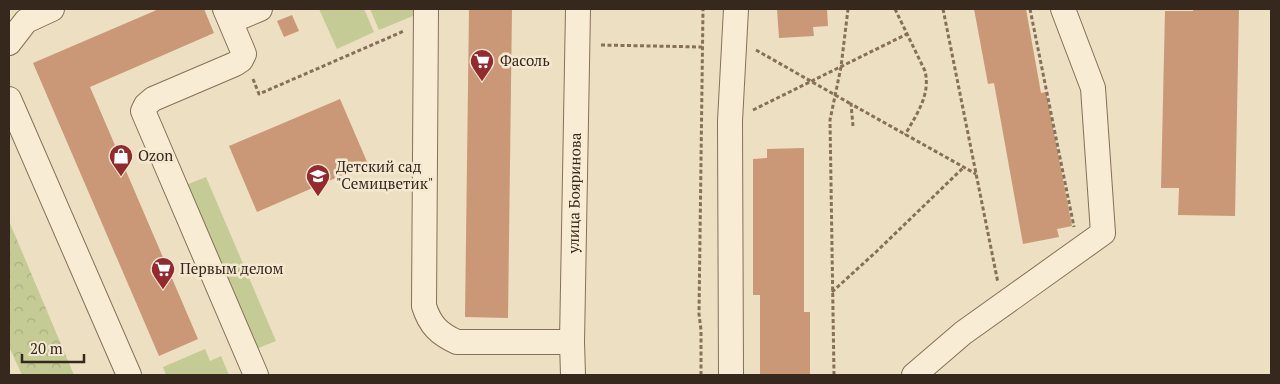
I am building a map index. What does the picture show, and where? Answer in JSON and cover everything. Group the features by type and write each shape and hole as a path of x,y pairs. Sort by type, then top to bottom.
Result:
{"street":[{"path":"9,43 26,21 52,9"},
{"path":"256,375 143,111 146,105 153,99 241,60 244,54 228,15 260,9"},
{"name":"улица Бояринова","path":"573,375 578,9"},
{"path":"731,375 730,121 736,9"},
{"path":"914,375 963,333 1102,233 1094,88 1063,9"},
{"path":"426,15 424,306 427,318 435,329 445,337 457,342 572,342"},
{"path":"9,99 129,375"}],"path":[{"path":"701,375 699,314 703,9"},
{"path":"834,375 830,120 841,66 848,9"},
{"path":"895,9 926,71 927,79 927,90 923,102 905,135"},
{"path":"943,9 1003,305"},
{"path":"1030,9 1076,237"},
{"path":"241,60 247,66 259,94 426,15"},
{"path":"730,121 907,34"},
{"path":"601,45 702,47"},
{"path":"749,46 976,174"},
{"path":"851,104 853,126"},
{"path":"832,293 963,168"},
{"path":"997,278 1005,276"}],"green space":[{"path":"319,9 364,9 374,32 337,49"},
{"path":"370,9 414,9 413,16 379,30"},
{"path":"206,177 276,341 256,349 186,185"},
{"path":"9,221 74,375 22,375 9,347"},
{"path":"205,349 210,361 221,356 229,375 166,375 163,367"}],"building":[{"path":"159,9 204,9 214,33 90,87 198,339 159,356 33,63"},
{"path":"469,9 512,9 508,318 465,317"},
{"path":"777,9 827,9 828,26 813,27 814,36 779,38"},
{"path":"974,9 1026,9 1041,93 1046,92 1072,226 1057,229 1059,237 1023,244 994,83 988,84"},
{"path":"1193,9 1239,9 1235,216 1178,215 1179,188 1161,188 1165,11 1193,11"},
{"path":"292,15 299,31 284,37 277,21"},
{"path":"340,99 368,164 257,212 229,146"},
{"path":"804,148 804,312 810,312 810,375 760,375 760,295 753,295 753,159 767,158 767,149"}],"place":[{"name":"Фасоль","path":"482,82"},
{"name":"Ozon","path":"121,177"},
{"name":"Детский сад \"Семицветик\"","path":"318,197"},
{"name":"Первым делом","path":"163,290"}]}
